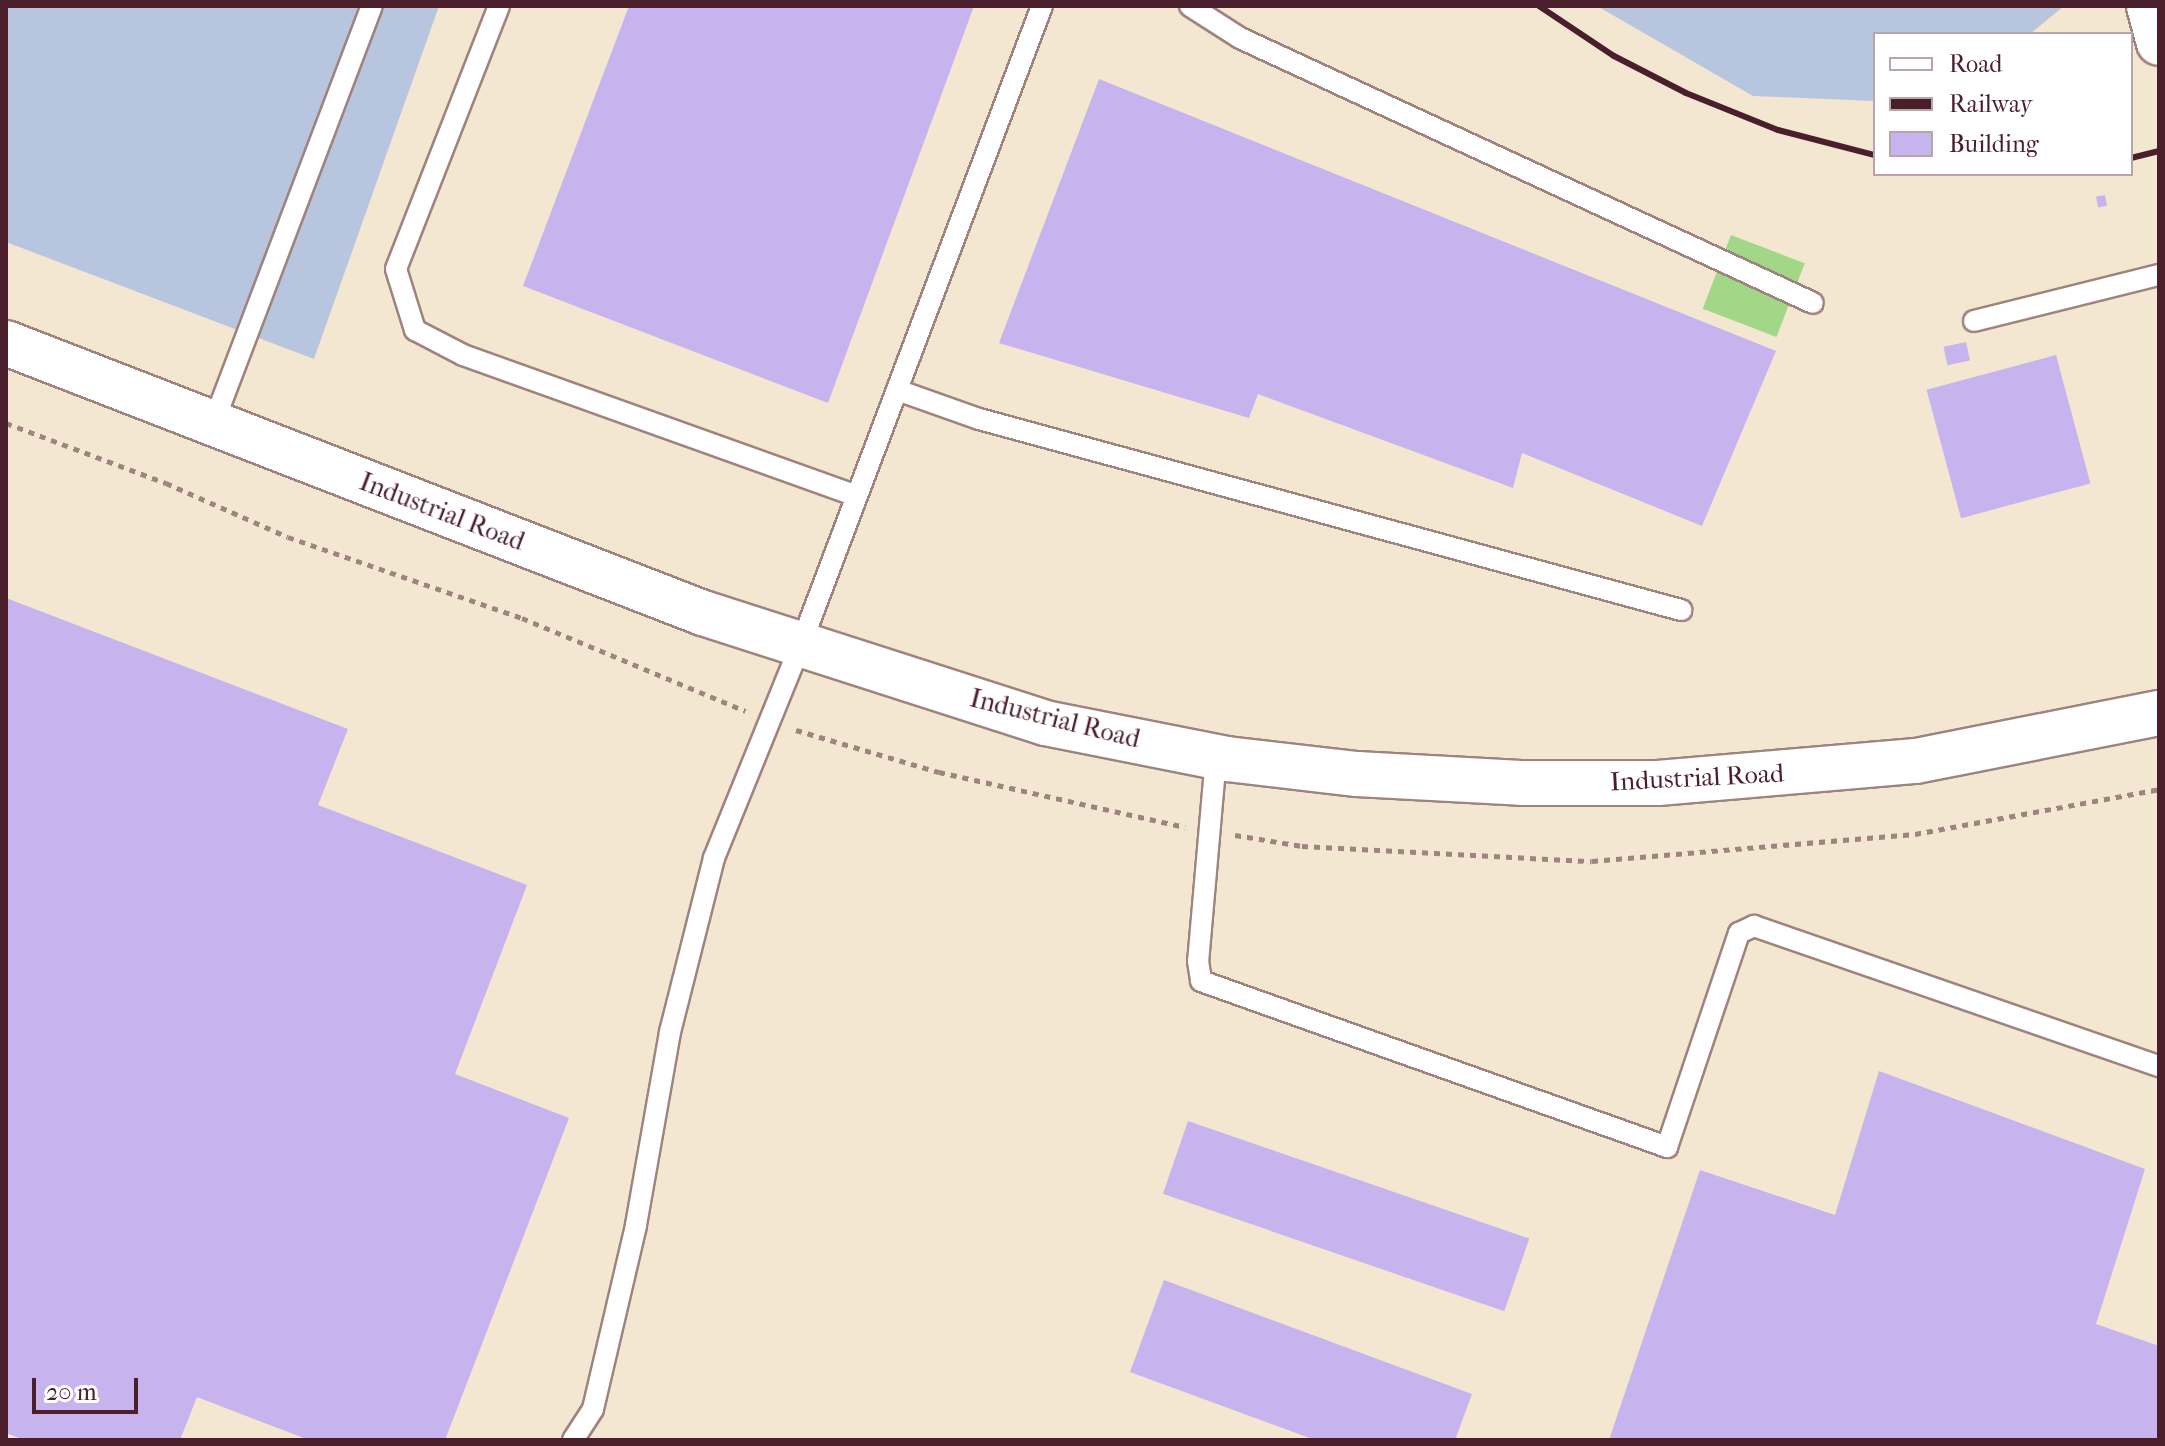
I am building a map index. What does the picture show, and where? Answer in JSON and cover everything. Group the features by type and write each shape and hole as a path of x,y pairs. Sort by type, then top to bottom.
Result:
{"main road":[{"path":"2149,6 2159,43"},
{"name":"Industrial Road","path":"6,343 703,613 1045,723 1216,757 1357,774 1521,783 1658,783 1916,761 2159,713"}],"lane":[{"path":"213,424 372,6"},
{"path":"499,6 396,269 415,330 463,355 857,496"},
{"path":"573,1440 593,1409 636,1225 670,1032 714,858 801,644 1042,6"},
{"path":"1190,6 1240,38 1813,303"},
{"path":"1974,321 2159,275"},
{"path":"897,390 979,419 1681,610"},
{"path":"1216,757 1198,961 1201,981 1667,1147 1739,933 1754,926 2159,1066"}],"shaded area":[{"path":"6,6 439,6 314,359 6,242"},
{"path":"1597,6 2064,6 2032,32 1873,32 1873,101 1753,96"}],"green space":[{"path":"1731,235 1805,263 1776,337 1703,309"}],"building":[{"path":"629,6 974,6 828,403 523,286"},
{"path":"1099,79 1776,351 1702,526 1522,453 1513,488 1258,394 1249,418 999,343"},
{"path":"2105,195 2107,206 2098,207 2096,197"},
{"path":"1966,342 1970,361 1947,365 1944,347"},
{"path":"2056,355 2090,483 1961,518 1927,390"},
{"path":"6,598 348,729 318,805 527,885 455,1074 569,1118 445,1440 309,1440 197,1397 180,1440 24,1440 6,1433"},
{"path":"1879,1071 2145,1169 2096,1324 2159,1346 2159,1440 1609,1440 1700,1170 1835,1215"},
{"path":"1188,1121 1529,1239 1504,1311 1163,1194"},
{"path":"1164,1280 1472,1394 1455,1440 1315,1440 1130,1372"}],"railway":[{"path":"1539,6 1614,56 1686,93 1778,130 1873,154"},
{"path":"2133,158 2159,151"}]}
